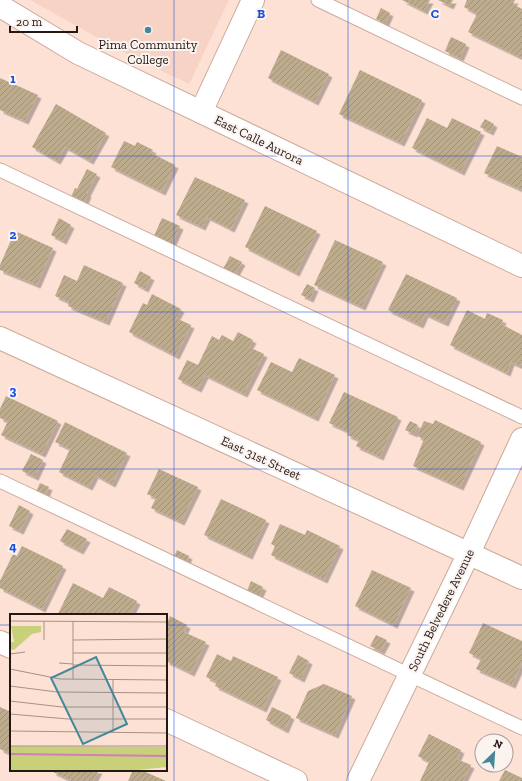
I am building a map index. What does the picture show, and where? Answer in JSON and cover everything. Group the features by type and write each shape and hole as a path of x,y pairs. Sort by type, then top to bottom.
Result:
{"street":[{"path":"201,112 253,0"},
{"name":"East Calle Aurora","path":"0,6 78,53 522,266"},
{"name":"East 31st Street","path":"0,338 522,578"},
{"name":"South Belvedere Avenue","path":"358,781 469,553 522,439"},
{"path":"0,642 10,647"},
{"path":"167,720 296,781"}],"lane":[{"path":"318,0 522,98"},
{"path":"0,170 522,417"},
{"path":"0,481 522,728"}],"shaded area":[{"name":"Pima Community College","path":"30,0 229,0 189,84 127,54"}],"building":[{"path":"402,0 430,0 424,11"},
{"path":"438,0 453,0 450,6"},
{"path":"467,0 515,0 513,4 522,9 522,58 468,32 477,14 464,7"},
{"path":"381,8 390,13 385,24 376,19"},
{"path":"451,37 466,44 460,58 445,51"},
{"path":"281,50 329,74 315,102 268,78"},
{"path":"360,70 422,100 401,143 339,114"},
{"path":"0,78 38,95 25,121 0,110"},
{"path":"56,104 106,133 90,161 65,147 57,161 32,147"},
{"path":"427,118 447,128 452,118 481,132 461,172 412,148"},
{"path":"485,119 494,124 490,132 480,127"},
{"path":"124,141 135,146 137,142 153,150 151,153 175,165 162,192 111,167"},
{"path":"497,146 522,157 522,190 484,173"},
{"path":"87,169 97,174 87,193 88,194 84,203 71,197 75,188 77,189"},
{"path":"195,177 245,200 231,229 207,217 202,227 176,215"},
{"path":"265,206 317,231 296,273 245,247"},
{"path":"59,218 71,225 63,241 51,235"},
{"path":"162,218 180,226 172,244 154,236"},
{"path":"15,231 53,248 37,285 0,270 0,265"},
{"path":"335,240 383,262 362,307 314,285"},
{"path":"230,256 242,262 234,276 223,269"},
{"path":"84,265 123,283 106,322 68,306 69,302 55,296 64,275 77,281"},
{"path":"140,271 151,277 145,289 134,283"},
{"path":"406,274 457,298 445,323 425,314 420,325 388,310"},
{"path":"307,284 315,288 310,299 301,295"},
{"path":"152,294 181,309 176,318 191,325 176,356 129,332 143,303 147,305"},
{"path":"467,310 485,319 487,313 503,320 501,324 522,335 522,363 520,366 511,362 507,373 450,345"},
{"path":"238,332 253,340 249,347 264,354 244,394 205,375 198,389 178,379 187,360 198,365 212,336 219,340 222,335 233,341"},
{"path":"299,358 335,375 315,418 257,390 271,362 292,372"},
{"path":"344,392 398,417 380,457 356,446 359,440 347,435 349,432 329,423"},
{"path":"6,396 58,421 42,454 1,435 8,421 0,418 0,409"},
{"path":"435,420 481,442 460,487 413,466 424,439 417,436 424,421 433,424"},
{"path":"410,421 418,425 414,434 405,430"},
{"path":"65,422 127,453 112,484 95,475 89,487 59,472 70,449 55,442"},
{"path":"31,454 43,460 35,477 22,471"},
{"path":"159,469 198,487 181,522 151,508 156,498 147,494"},
{"path":"40,483 49,487 45,496 36,492"},
{"path":"221,499 266,520 249,556 204,535"},
{"path":"19,505 30,511 20,531 9,526"},
{"path":"280,524 305,535 307,530 340,546 324,580 271,555 275,546 271,544"},
{"path":"67,529 87,539 80,551 60,541"},
{"path":"22,546 63,566 42,609 0,588 0,581 13,554 17,556"},
{"path":"177,550 189,556 185,565 173,559"},
{"path":"372,570 411,588 394,625 355,606"},
{"path":"251,581 263,587 259,596 247,591"},
{"path":"73,583 103,598 109,587 137,601 130,614 58,614"},
{"path":"170,616 187,625 184,632 206,642 191,673 167,661 167,623"},
{"path":"483,623 522,641 522,663 512,685 476,669 481,659 469,653"},
{"path":"376,635 387,640 381,651 370,646"},
{"path":"217,654 231,661 233,656 278,677 263,709 215,686 217,682 206,677"},
{"path":"298,655 309,661 301,679 289,673"},
{"path":"324,684 352,696 335,735 296,718 308,691"},
{"path":"0,707 10,712 10,754 0,749"},
{"path":"272,707 291,716 285,730 266,720"},
{"path":"429,734 461,750 457,759 471,765 463,781 420,781 429,762 418,756"},
{"path":"98,771 93,781 72,781 53,772"},
{"path":"133,771 143,771 166,781 128,781"},
{"path":"503,773 511,773 522,778 522,781 499,781"}],"place":[{"name":"Pima Community College","path":"148,30"}]}
